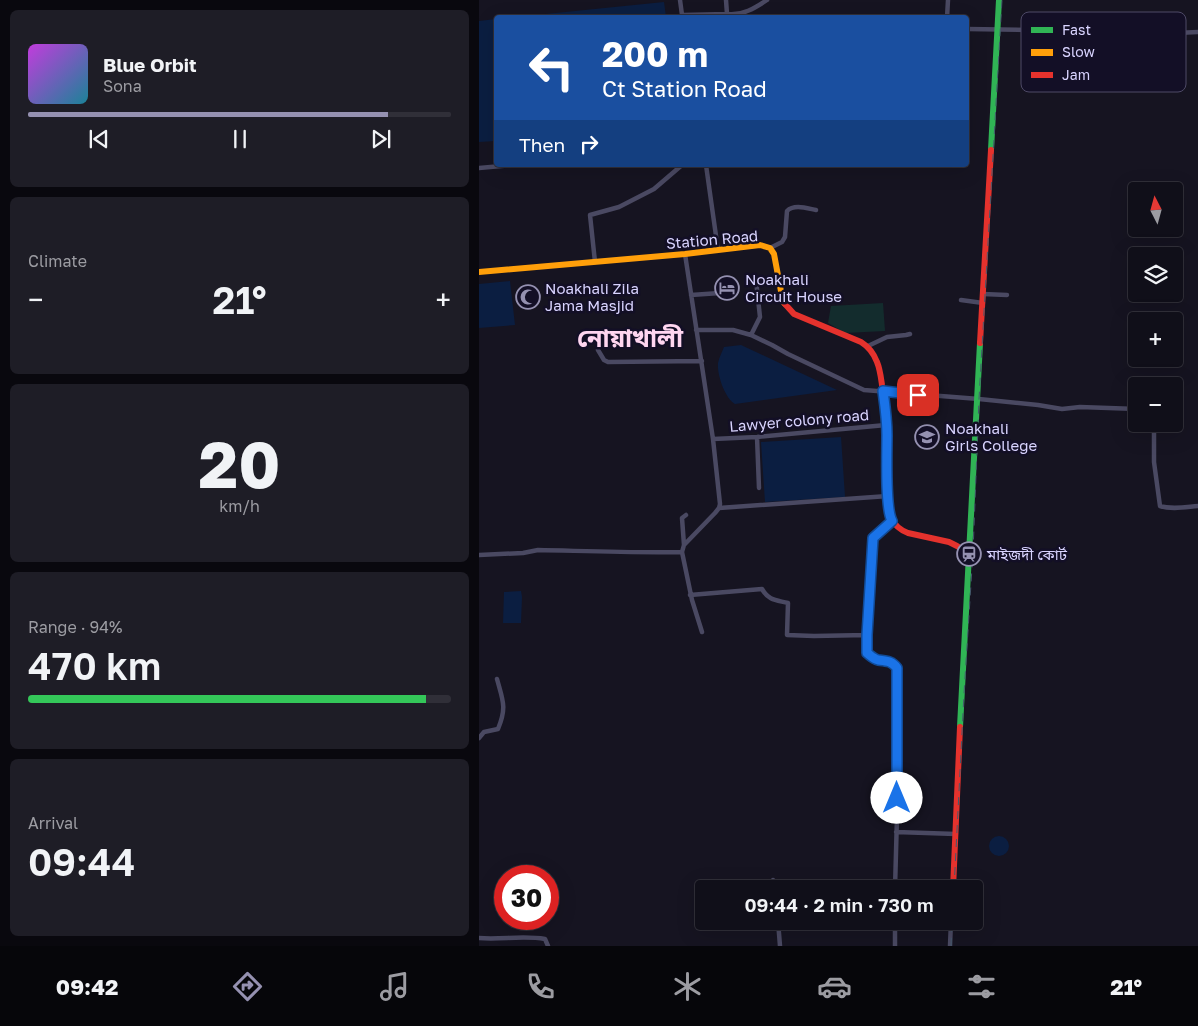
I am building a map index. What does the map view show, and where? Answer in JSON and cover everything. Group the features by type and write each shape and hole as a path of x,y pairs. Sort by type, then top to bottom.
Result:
{"street":[{"path":"680,0 682,15"},
{"path":"726,0 727,14"},
{"path":"704,15 738,14 751,10 767,0"},
{"path":"947,15 948,0"},
{"path":"953,880 999,0"},
{"path":"969,30 1021,30"},
{"path":"479,168 494,167"},
{"path":"595,262 590,215 619,207 654,190 681,167"},
{"path":"706,167 718,250"},
{"path":"770,248 782,242 785,237 787,211 789,208 816,210"},
{"name":"Station Road","path":"479,272 685,254 760,245 770,248 774,254 783,302 788,309 794,314 868,346"},
{"path":"685,254 713,439 720,504 719,508 683,545 679,552 702,632"},
{"path":"751,335 760,316 756,280"},
{"path":"691,295 720,293"},
{"path":"983,294 1007,295"},
{"path":"961,300 983,303"},
{"path":"696,330 733,330 751,335 864,390 1038,405 1062,409 1080,407 1128,409"},
{"path":"910,334 887,337 868,346 877,360 883,391 890,518 898,529 904,533 951,542 969,554"},
{"path":"598,350 603,360 608,362 702,361"},
{"name":"Lawyer colony road","path":"713,439 757,437 886,425"},
{"path":"1154,432 1154,462 1160,506 1166,508 1198,506"},
{"path":"757,437 759,488"},
{"path":"719,508 888,496"},
{"path":"683,545 682,518 686,515"},
{"path":"892,521 873,538 867,653 877,660 893,663 897,668 895,880"},
{"path":"479,554 523,553 539,550 679,552"},
{"path":"690,595 762,589 770,599 788,603 787,635 867,635"},
{"path":"479,738 484,732 498,729 502,719 505,706 497,679"},
{"path":"897,832 955,834"},
{"path":"778,930 779,946"},
{"path":"895,930 895,946"},
{"path":"950,946 951,930"},
{"path":"479,938 545,939 548,946"}],"green space":[{"path":"883,303 885,331 845,333 828,323 831,306"}],"water":[{"path":"664,2 666,15 536,15"},
{"path":"494,19 494,141 479,142 479,21"},
{"path":"510,281 515,325 479,328 479,284"},
{"path":"741,345 837,390 735,404 728,397 722,386 718,363 724,347"},
{"path":"841,437 845,497 765,502 761,442"},
{"path":"521,591 521,623 503,623 504,592"},
{"path":"995,836 1003,836 1009,842 1009,850 1003,856 995,856 989,850 989,842"}],"railway":[{"path":"954,880 1002,0"},
{"path":"951,946 952,930"}],"traffic: fast":[{"path":"991,150 999,0"},
{"path":"960,727 980,343"}],"traffic: slow":[{"path":"479,272 685,254 760,245 770,248 774,254 783,302 785,304"}],"traffic: jam":[{"path":"980,343 991,150"},
{"path":"785,304 794,314 861,342 869,348 876,359 885,408 888,504 889,513 894,523 908,533 949,542 969,554"},
{"path":"953,880 960,727"}],"place":[{"name":"Noakhali Circuit House","path":"727,288"},
{"name":"Noakhali Zila Jama Masjid","path":"528,297"},
{"name":"Noakhali Girls College","path":"927,437"},
{"name":"মাইজদী কোর্ট","path":"969,554"}],"district":[{"name":"নোয়াখালী","path":"630,337"}],"route":[{"path":"897,798 897,668 893,663 877,660 867,653 867,635 873,538 892,521 888,501 887,434 883,391 918,395"}]}
